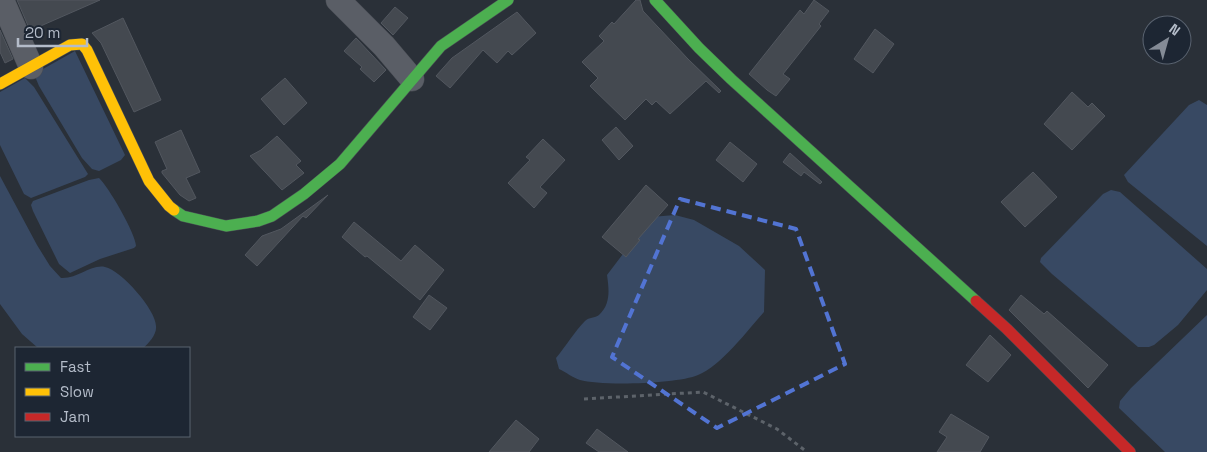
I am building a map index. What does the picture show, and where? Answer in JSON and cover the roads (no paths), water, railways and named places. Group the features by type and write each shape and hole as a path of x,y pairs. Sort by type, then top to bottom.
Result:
{"street":[{"path":"2,0 32,67"},
{"path":"338,0 384,46 412,79"},
{"path":"0,84 70,45 82,44 87,50 150,181 169,206 183,216 226,226 258,221 272,216 304,194 340,164 441,46 508,0"},
{"path":"655,0 731,79 1008,329 1130,452"}],"water":[{"path":"75,51 125,155 121,160 99,171 92,169 82,158 39,86 34,74"},
{"path":"25,78 34,87 88,174 85,177 31,198 24,194 0,145 0,92"},
{"path":"1199,100 1207,105 1207,246 1128,182 1124,175 1189,105"},
{"path":"0,176 37,245 50,266 61,278 67,278 100,267 112,270 120,275 144,301 154,319 156,329 150,341 144,347 37,347 22,334 0,304"},
{"path":"99,178 121,210 136,246 100,259 70,273 59,264 31,205 33,201"},
{"path":"1111,190 1120,192 1207,269 1207,290 1178,325 1149,347 1138,347 1040,262 1041,258 1103,194"},
{"path":"675,215 694,220 739,246 765,270 764,312 716,364 698,375 688,378 657,382 604,383 580,380 559,369 556,358 585,321 599,315 606,306 609,291 607,275 651,217"},
{"path":"1207,315 1207,452 1165,452 1119,408 1120,401 1131,388"}]}
